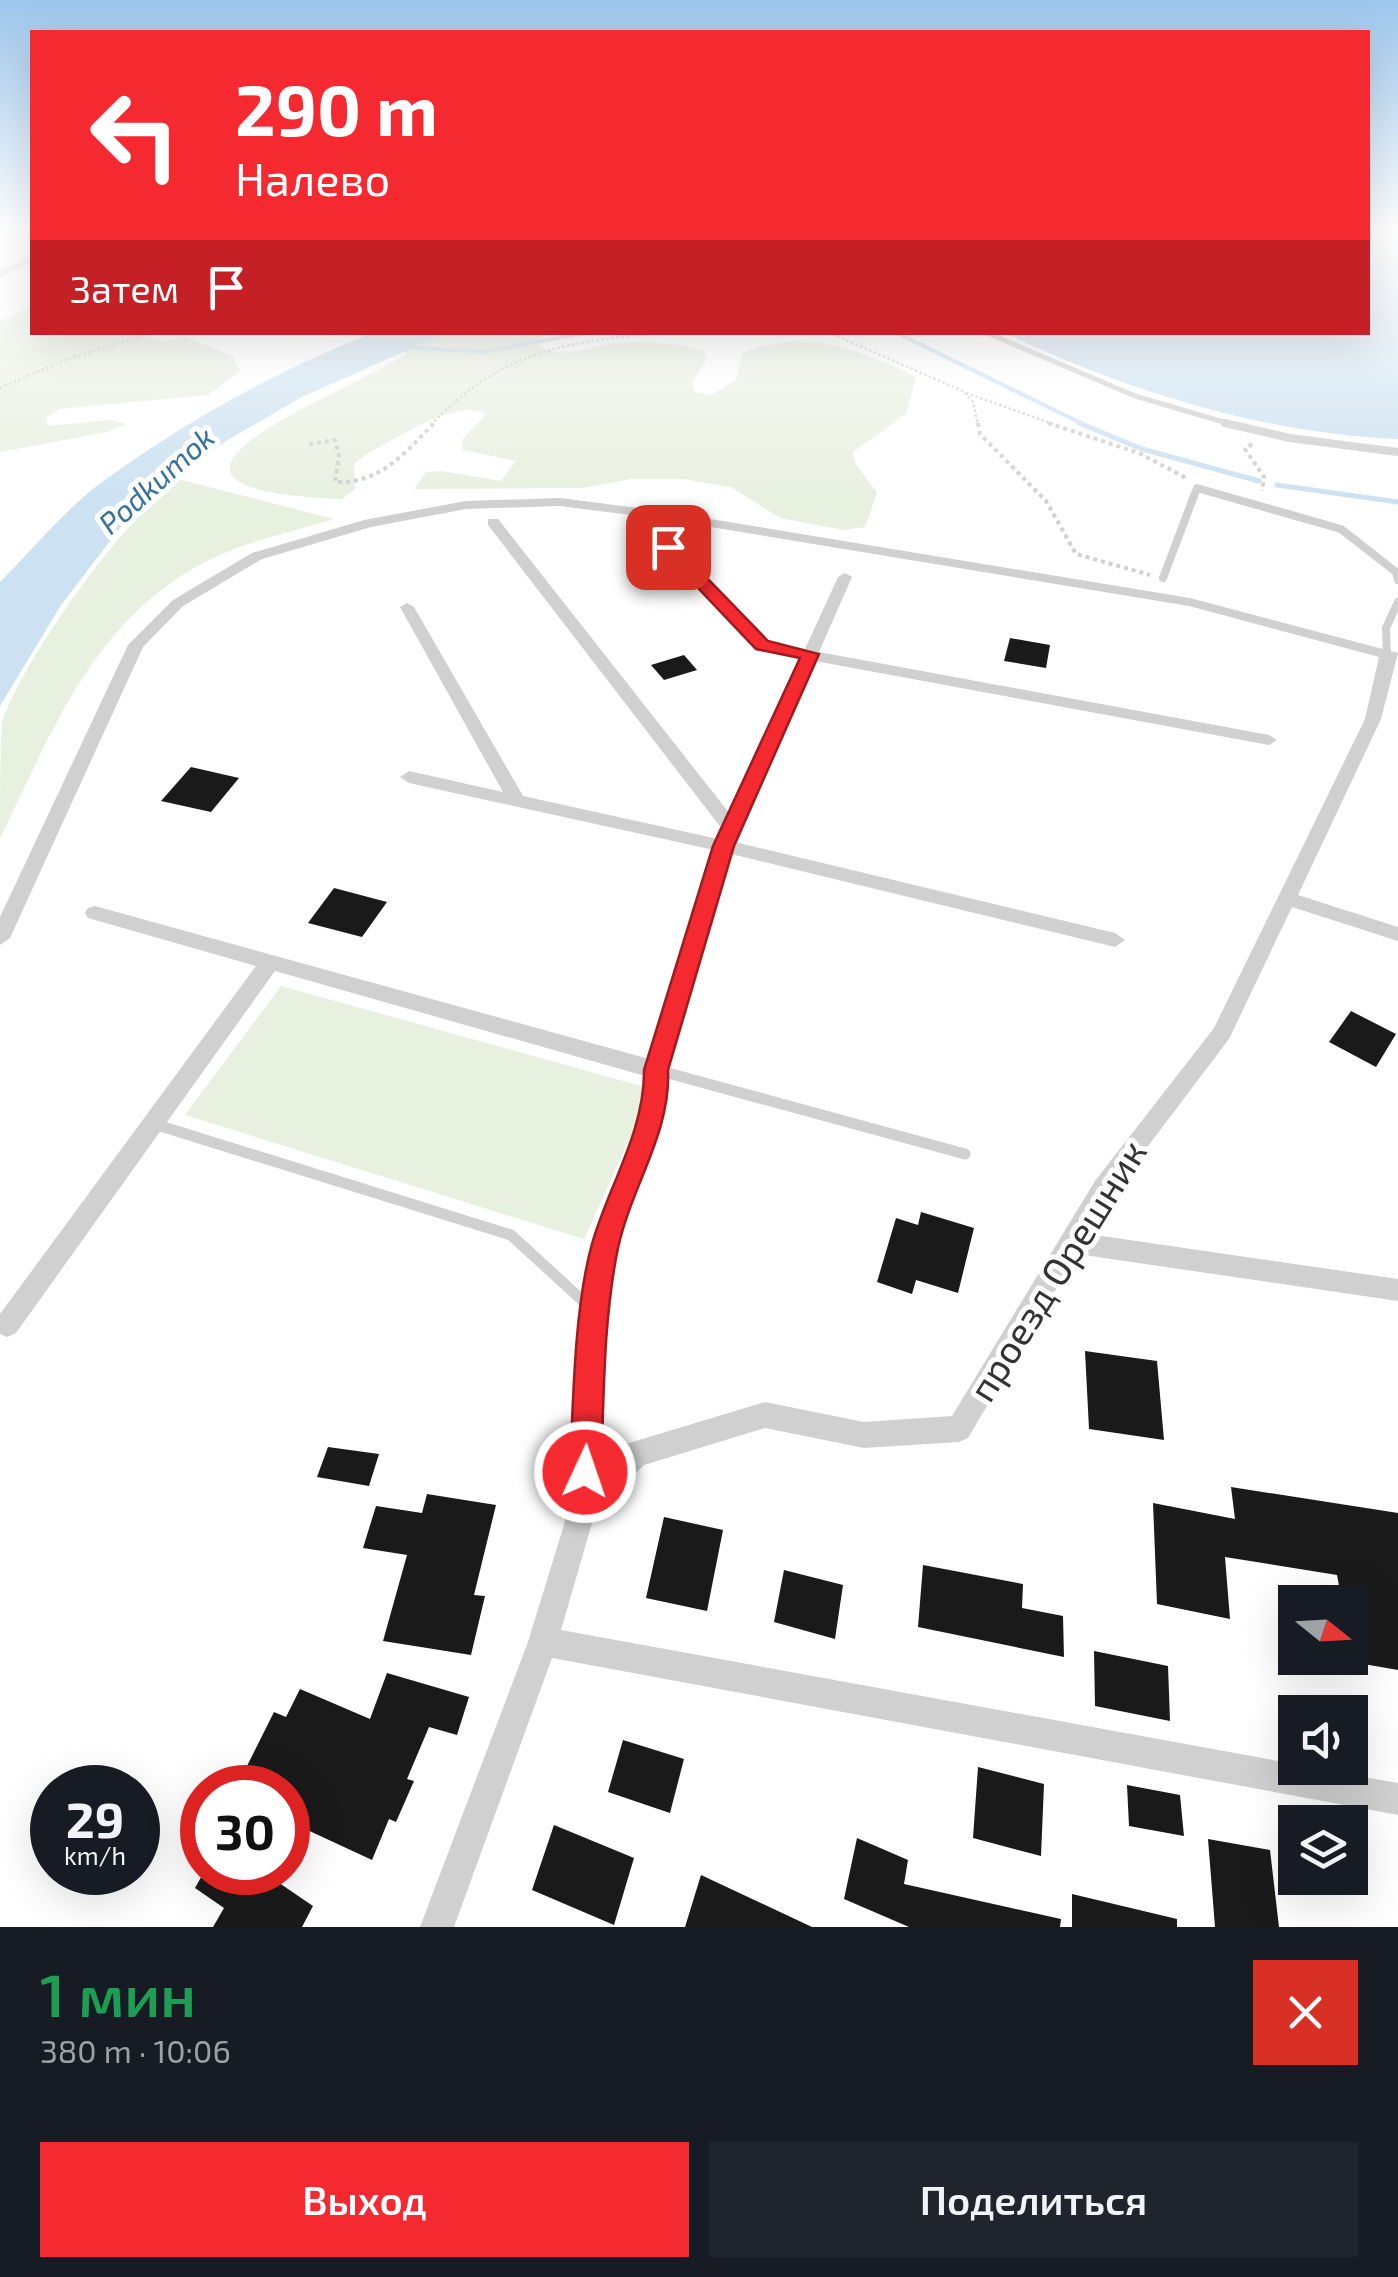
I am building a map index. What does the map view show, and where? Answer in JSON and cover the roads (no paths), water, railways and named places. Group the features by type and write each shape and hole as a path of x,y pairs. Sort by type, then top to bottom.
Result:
{"street":[{"path":"0,938 136,645 178,603 257,556 369,523 466,505 560,502 980,564 1190,602 1393,656"},
{"path":"494,522 728,837"},
{"path":"668,547 762,646 1269,740"},
{"path":"584,1505 590,1375 605,1247 657,1099 656,1070 728,837 846,577"},
{"path":"407,607 517,801"},
{"name":"проезд Орешник","path":"437,1927 544,1642 584,1505 636,1454 765,1415 864,1436 959,1429 1074,1243 1102,1188 1222,1033 1290,900 1373,718 1393,656"},
{"path":"409,777 517,801 728,837 1115,940"},
{"path":"1290,900 1398,934"},
{"path":"95,912 656,1070"},
{"path":"7,1324 270,962"},
{"path":"1074,1243 1398,1290"},
{"path":"544,1642 1398,1800"}],"lane":[{"path":"992,335 1133,398 1279,436 1398,452"},
{"path":"1162,578 1197,488 1341,529 1396,572 1398,578"},
{"path":"1393,656 1386,628 1398,602"},
{"path":"656,1070 966,1154"},
{"path":"153,1124 510,1235 583,1301"}],"water":[{"path":"1370,321 1398,321 1398,439 1298,428 1196,406 1050,354 1009,335 1370,335"},
{"name":"Podkumok","path":"367,335 442,335 302,397 226,441 140,502 61,605 0,706 0,582 98,485 196,420 301,364"}],"waterway":[{"path":"405,347 485,352 573,335"},
{"path":"901,335 1085,425"},
{"path":"1079,423 1142,449 1259,481"},
{"path":"1277,485 1398,502"}]}
